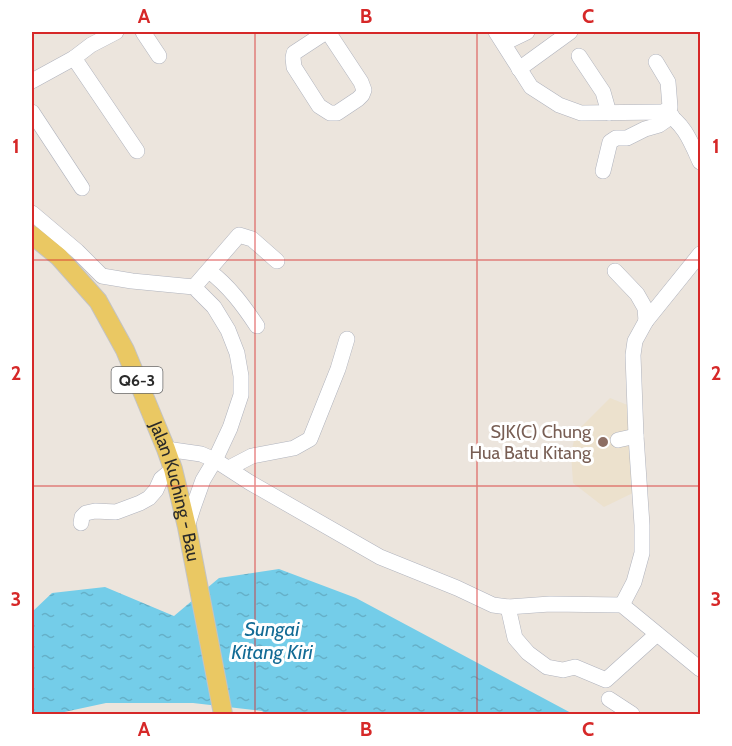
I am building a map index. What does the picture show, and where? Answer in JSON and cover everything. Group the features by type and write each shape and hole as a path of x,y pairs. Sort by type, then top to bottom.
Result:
{"main road":[{"name":"Jalan Kuching - Bau","path":"32,235 59,257 98,301 124,350 166,449 187,527 223,714"}],"street":[{"path":"32,81 116,32"},
{"path":"143,32 159,56"},
{"path":"327,32 364,90 358,99 336,113 324,111 319,106 294,67 293,58 294,53 327,32"},
{"path":"527,32 500,37 531,87 560,105 581,113 668,114 688,135 700,162"},
{"path":"519,69 570,32"},
{"path":"579,56 603,92 609,113"},
{"path":"74,58 137,151"},
{"path":"603,171 610,142 616,138 627,138 659,124 668,114 670,106 668,81 656,62"},
{"path":"32,112 82,188"},
{"path":"32,213 77,251 102,276 195,287 214,307 228,330 237,353 241,376 241,395 230,428 203,480 187,527"},
{"path":"195,287 239,236 252,239 277,261"},
{"path":"622,605 634,582 642,553 633,355 635,341 646,321 700,254"},
{"path":"209,271 220,279 241,302 257,326"},
{"path":"615,271 637,294 645,308 646,321"},
{"path":"230,468 252,456 294,448 310,439 338,369 347,339"},
{"path":"618,440 636,436"},
{"path":"166,449 201,454 215,460 380,557 493,605 508,607 550,604 622,605 700,669"},
{"path":"81,523 86,513 116,512 149,498 161,479 173,469"},
{"path":"508,607 515,638 528,653 547,667 563,670 575,667 606,680 657,634"},
{"path":"609,699 632,714"}],"shaded area":[{"name":"SJK(C) Chung Hua Batu Kitang","path":"610,398 630,406 635,492 604,507 573,483 571,453 576,432"}],"water":[{"name":"Sungai Kitang Kiri","path":"279,569 356,598 573,714 266,714 262,711 193,703 106,703 55,714 32,714 32,612 52,593 105,587 174,616 219,578"}],"place":[{"name":"SJK(C) Chung Hua Batu Kitang","path":"603,442"}]}
